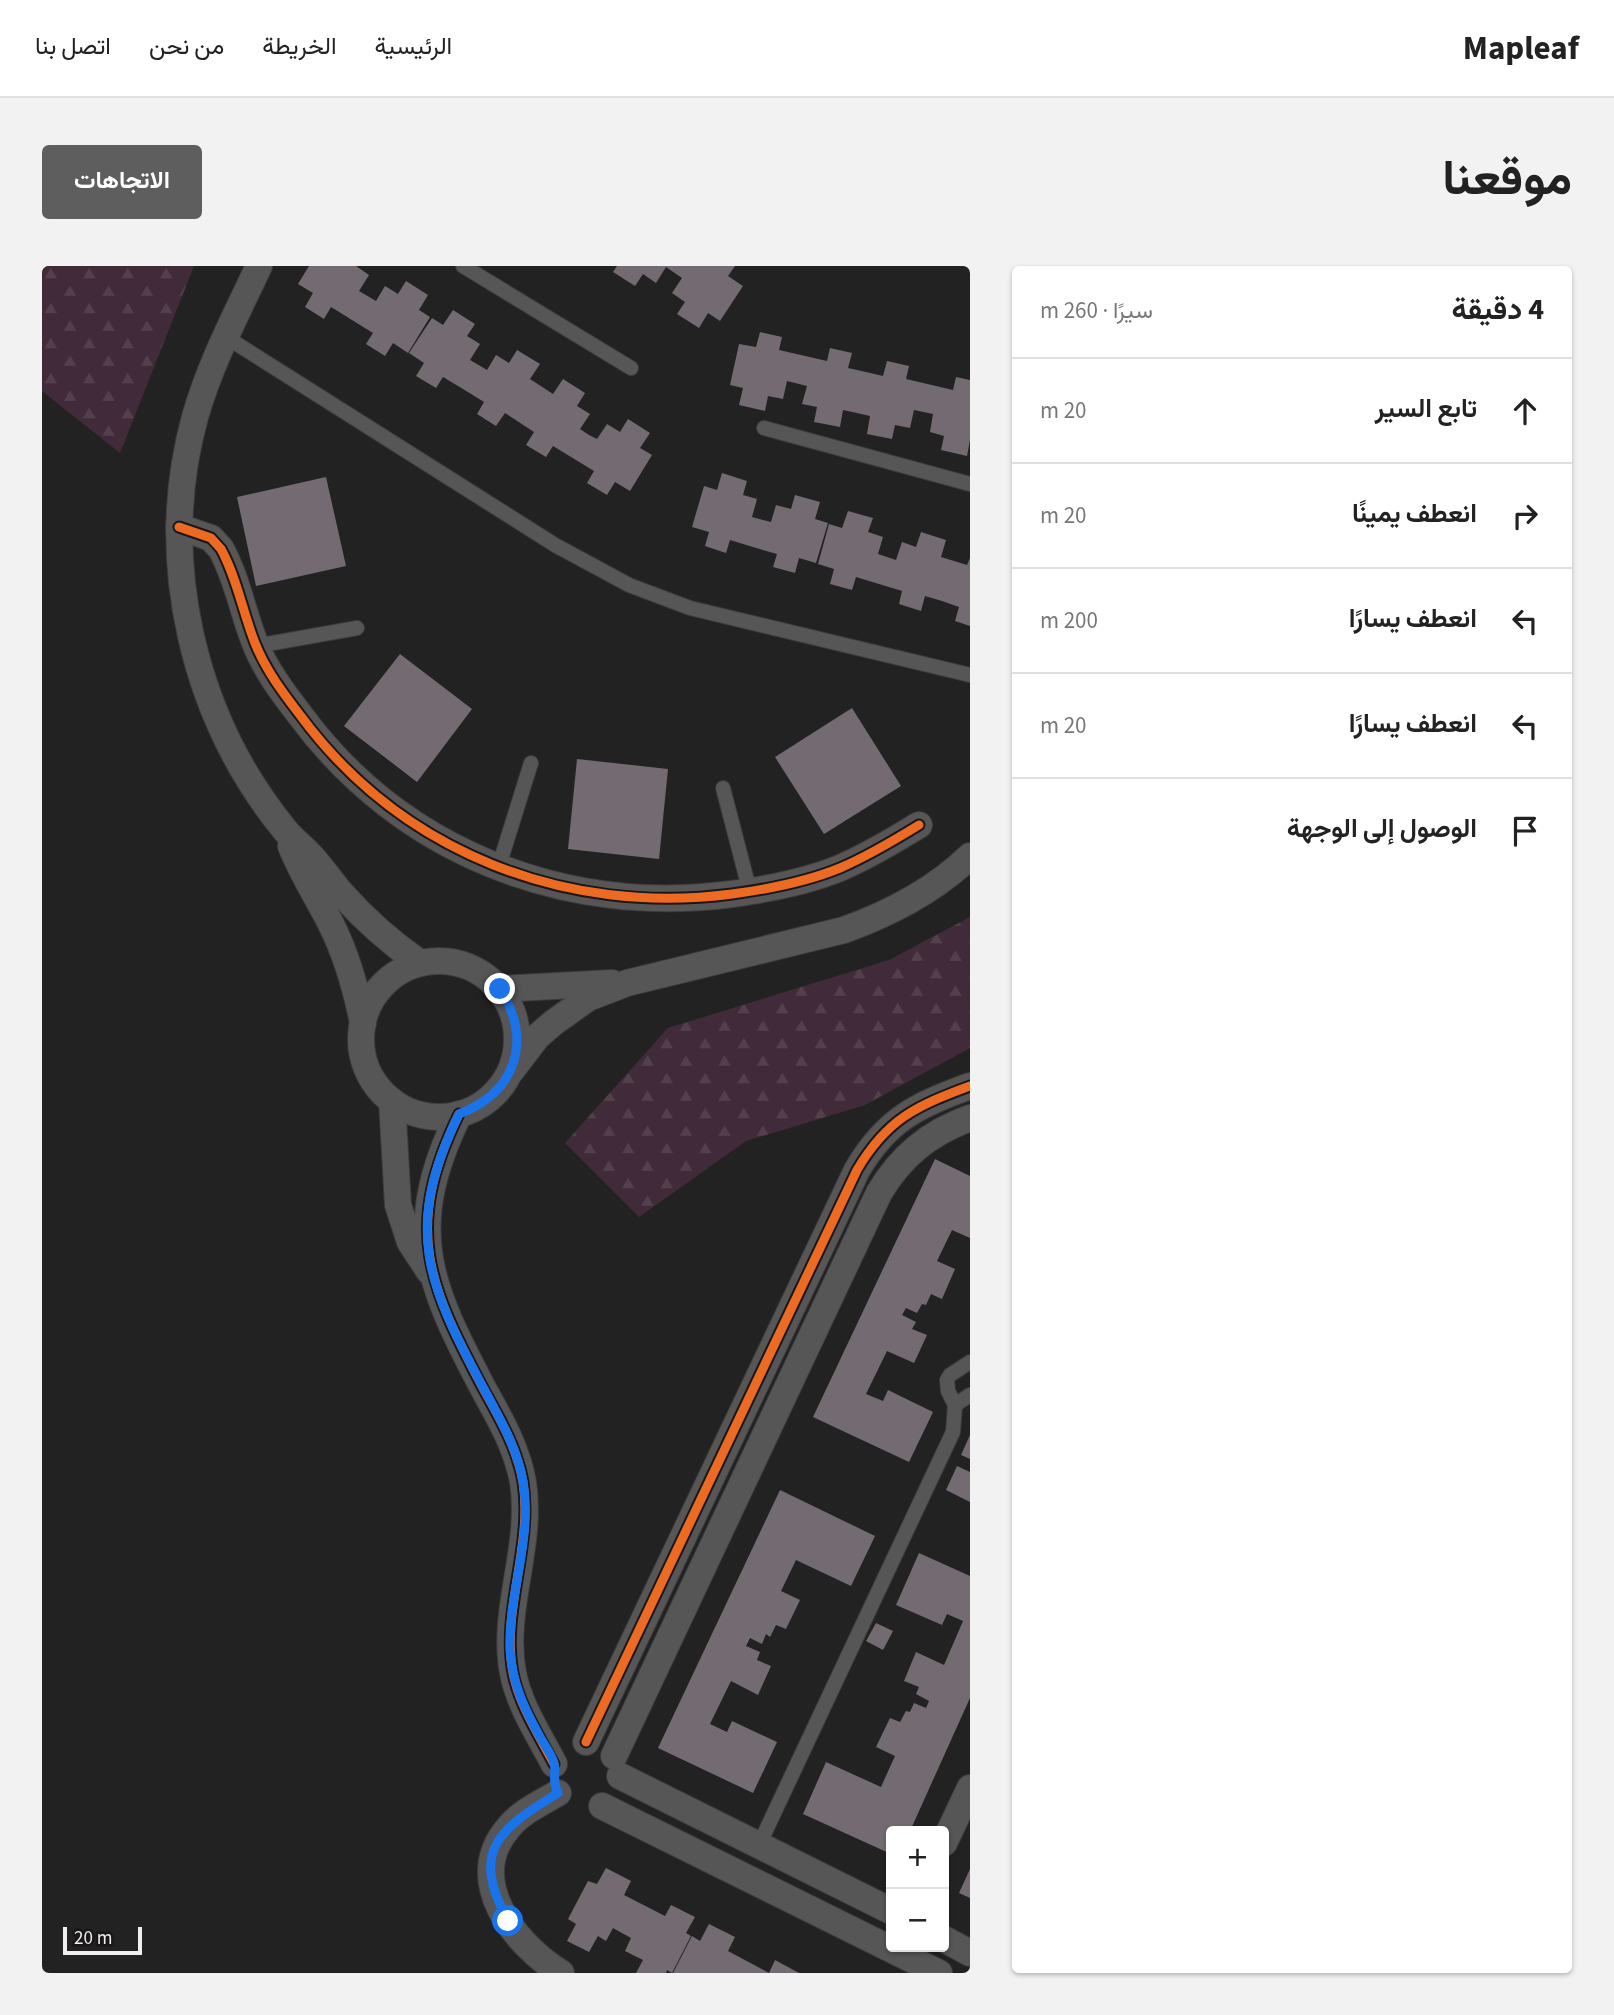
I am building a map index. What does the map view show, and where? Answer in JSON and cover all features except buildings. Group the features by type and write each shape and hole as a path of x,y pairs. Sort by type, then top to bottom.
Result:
{"street":[{"path":"259,266 207,379 186,456 179,527 183,598 201,676 217,718 237,757 286,831 368,922 420,963"},
{"path":"179,527 211,538 221,549 256,646 276,682 301,717 357,779 389,806 424,830 498,869 570,889 623,897 666,900 708,897 795,883 880,849 919,825"},
{"path":"286,831 299,866 341,944 351,972 363,1023"},
{"path":"511,1071 516,1055 517,1028 509,1004 500,989 472,968 455,962 437,961 404,969 377,991 368,1007 361,1040 363,1058 380,1088 392,1101 407,1110 424,1115 459,1114 490,1099 537,1037 588,998 627,983 844,930 872,920 929,889 970,856"},
{"path":"341,944 368,922"},
{"path":"500,989 574,983 627,983"},
{"path":"586,1742 868,1151 896,1121 928,1102 970,1086"},
{"path":"392,1101 398,1205 402,1224 432,1276"},
{"path":"459,1114 441,1155 429,1198 427,1220 432,1276 444,1312 508,1433 523,1481 525,1531 510,1648 519,1696 554,1764 553,1784 579,1804 939,1973"},
{"path":"561,1973 530,1950 499,1905 489,1871 496,1845 517,1818 616,1793 617,1766 879,1193 897,1165 917,1146 940,1130 970,1118"},
{"path":"554,1764 567,1748 586,1742 601,1745 617,1766 760,1845 886,1908"},
{"path":"949,1832 970,1788"},
{"path":"949,1942 970,1954"}],"lane":[{"path":"463,266 631,368"},
{"path":"226,337 555,545 629,585 690,608 970,675"},
{"path":"764,428 970,484"},
{"path":"256,646 357,628"},
{"path":"498,869 531,763"},
{"path":"723,788 750,892"},
{"path":"760,1845 953,1432 955,1405 948,1391 947,1380 950,1375 970,1363"},
{"path":"955,1405 970,1395"}],"green space":[{"path":"42,266 194,266 120,453 42,391"},
{"path":"970,917 970,1048 865,1105 746,1141 639,1217 565,1143 668,1028 889,960"}],"cycle path":[{"path":"179,527 211,538 221,549 264,662 294,707 341,763 387,804 437,838 491,864 549,883 608,895 670,898 732,894 760,890 827,873 870,853 919,825"},
{"path":"586,1742 857,1170 880,1138 904,1116 934,1100 970,1086"},
{"path":"459,1114 431,1191 428,1224 430,1255 437,1286 449,1318 507,1434 520,1469 525,1506 524,1530 510,1649 516,1685 554,1764"}],"route":[{"path":"500,989 515,1020 518,1037 511,1071 490,1099 459,1114 434,1176 427,1220 432,1276 444,1312 508,1433 523,1481 525,1531 510,1648 519,1696 554,1764 553,1784 558,1793 509,1825 491,1857 489,1871 493,1888 508,1921"}]}
